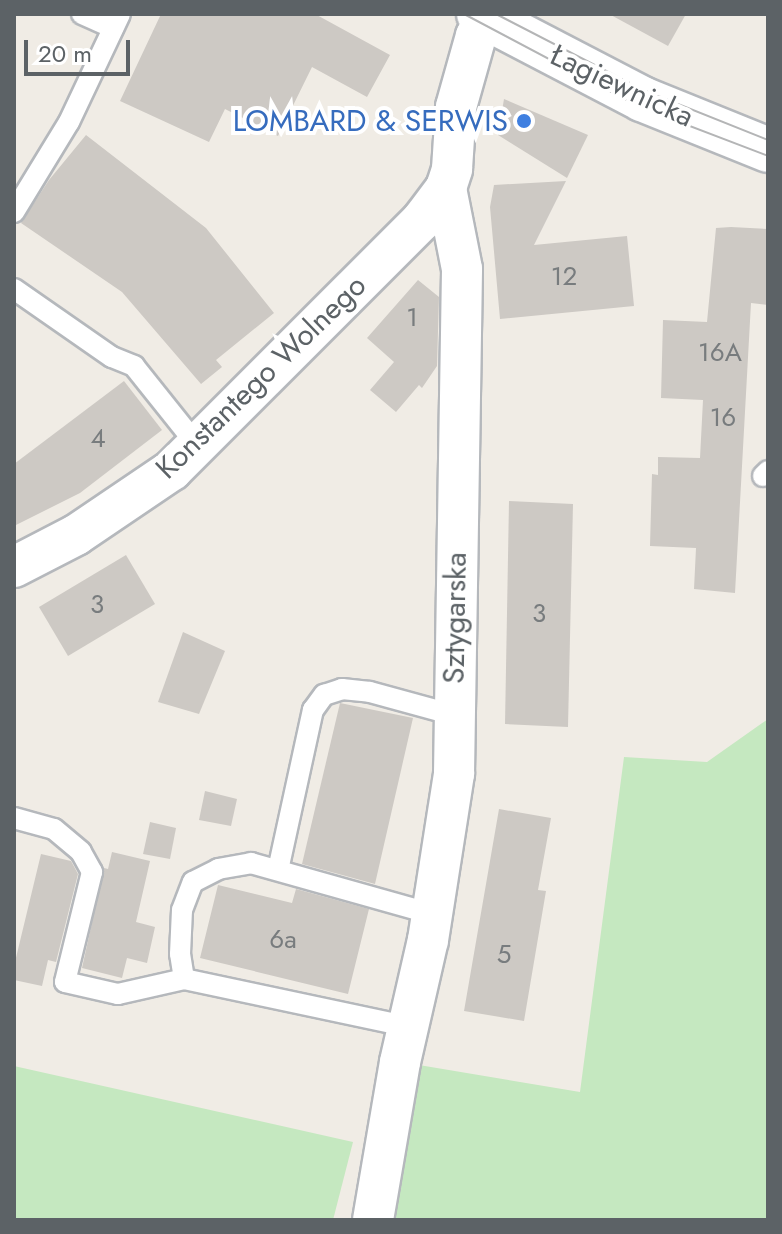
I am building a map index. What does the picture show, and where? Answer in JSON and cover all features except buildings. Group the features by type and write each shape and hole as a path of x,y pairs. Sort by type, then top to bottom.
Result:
{"street":[{"name":"Łagiewnicka","path":"483,16 642,99 768,150"},
{"name":"Sztygarska","path":"373,1220 433,914 454,774 462,269 446,188 452,169 456,107 483,16"},
{"name":"Konstantego Wolnego","path":"14,567 76,535 172,470 422,220 446,188"}],"lane":[{"path":"14,212 69,122 116,21 82,14"},
{"path":"14,289 112,357 134,366 197,445"},
{"path":"278,870 313,710 324,695 342,689 370,692 454,715"},
{"path":"14,818 54,829 81,852 92,872 65,982 118,994 184,979 409,1027"},
{"path":"184,979 180,954 182,910 193,882 218,869 251,863 433,914"}],"green space":[{"path":"768,719 768,1220 391,1220 407,1063 580,1092 624,757 707,762"},
{"path":"14,1066 353,1142 333,1220 14,1220"}],"tram line":[{"path":"464,14 640,107 768,156"},
{"path":"496,14 643,90 768,140"}],"place":[{"name":"LOMBARD & SERWIS","path":"524,121"}]}
